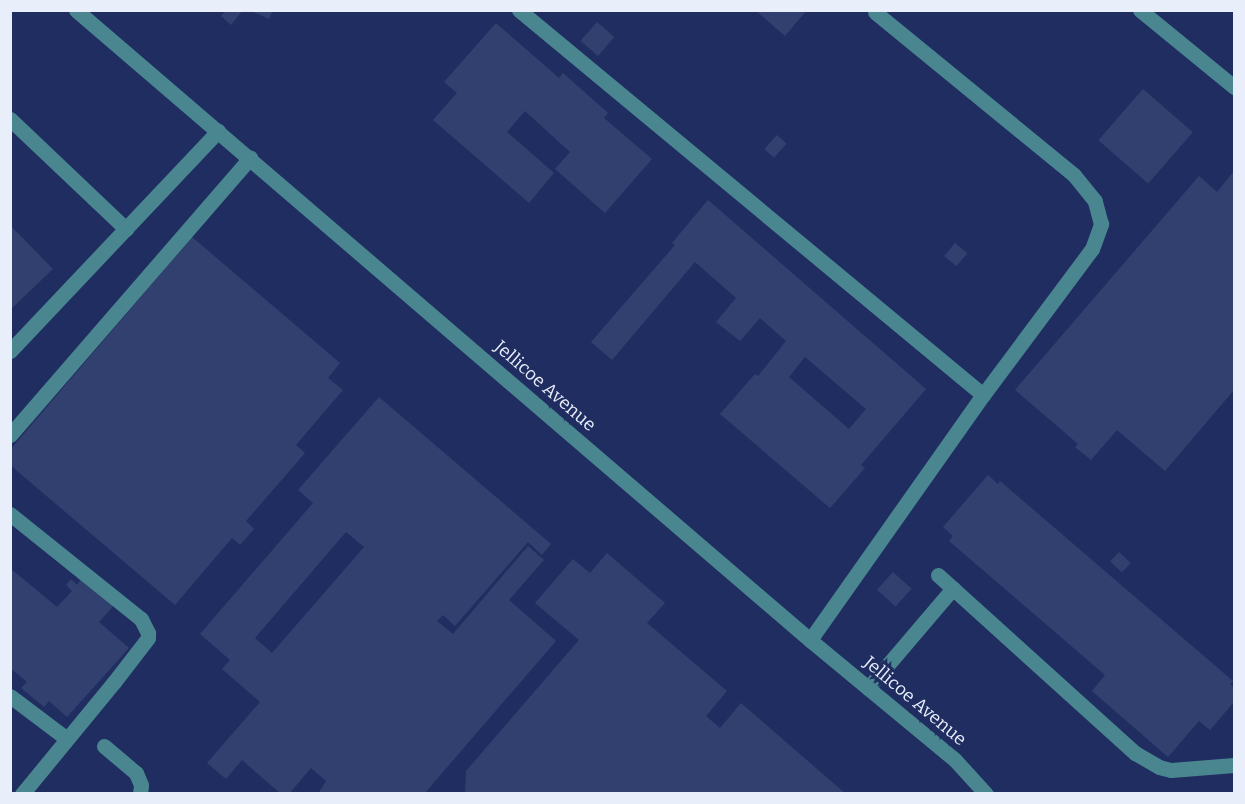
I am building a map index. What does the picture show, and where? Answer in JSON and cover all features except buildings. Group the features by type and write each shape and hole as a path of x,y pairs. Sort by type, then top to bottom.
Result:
{"lane":[{"name":"Jellicoe Avenue","path":"76,10 810,640 955,760 986,794"},
{"path":"519,10 982,395"},
{"path":"1140,10 1234,87"},
{"path":"810,640 982,395 1092,249 1101,224 1100,211 1086,188 1074,175 875,12"},
{"path":"10,119 126,229"},
{"path":"10,351 218,131"},
{"path":"10,435 250,158"},
{"path":"10,514 141,619 147,627 148,638 22,794"},
{"path":"938,575 1135,753 1159,767 1171,770 1234,765"},
{"path":"868,688 953,588"},
{"path":"10,696 67,739"},
{"path":"104,746 136,773 141,785 140,794"}]}
